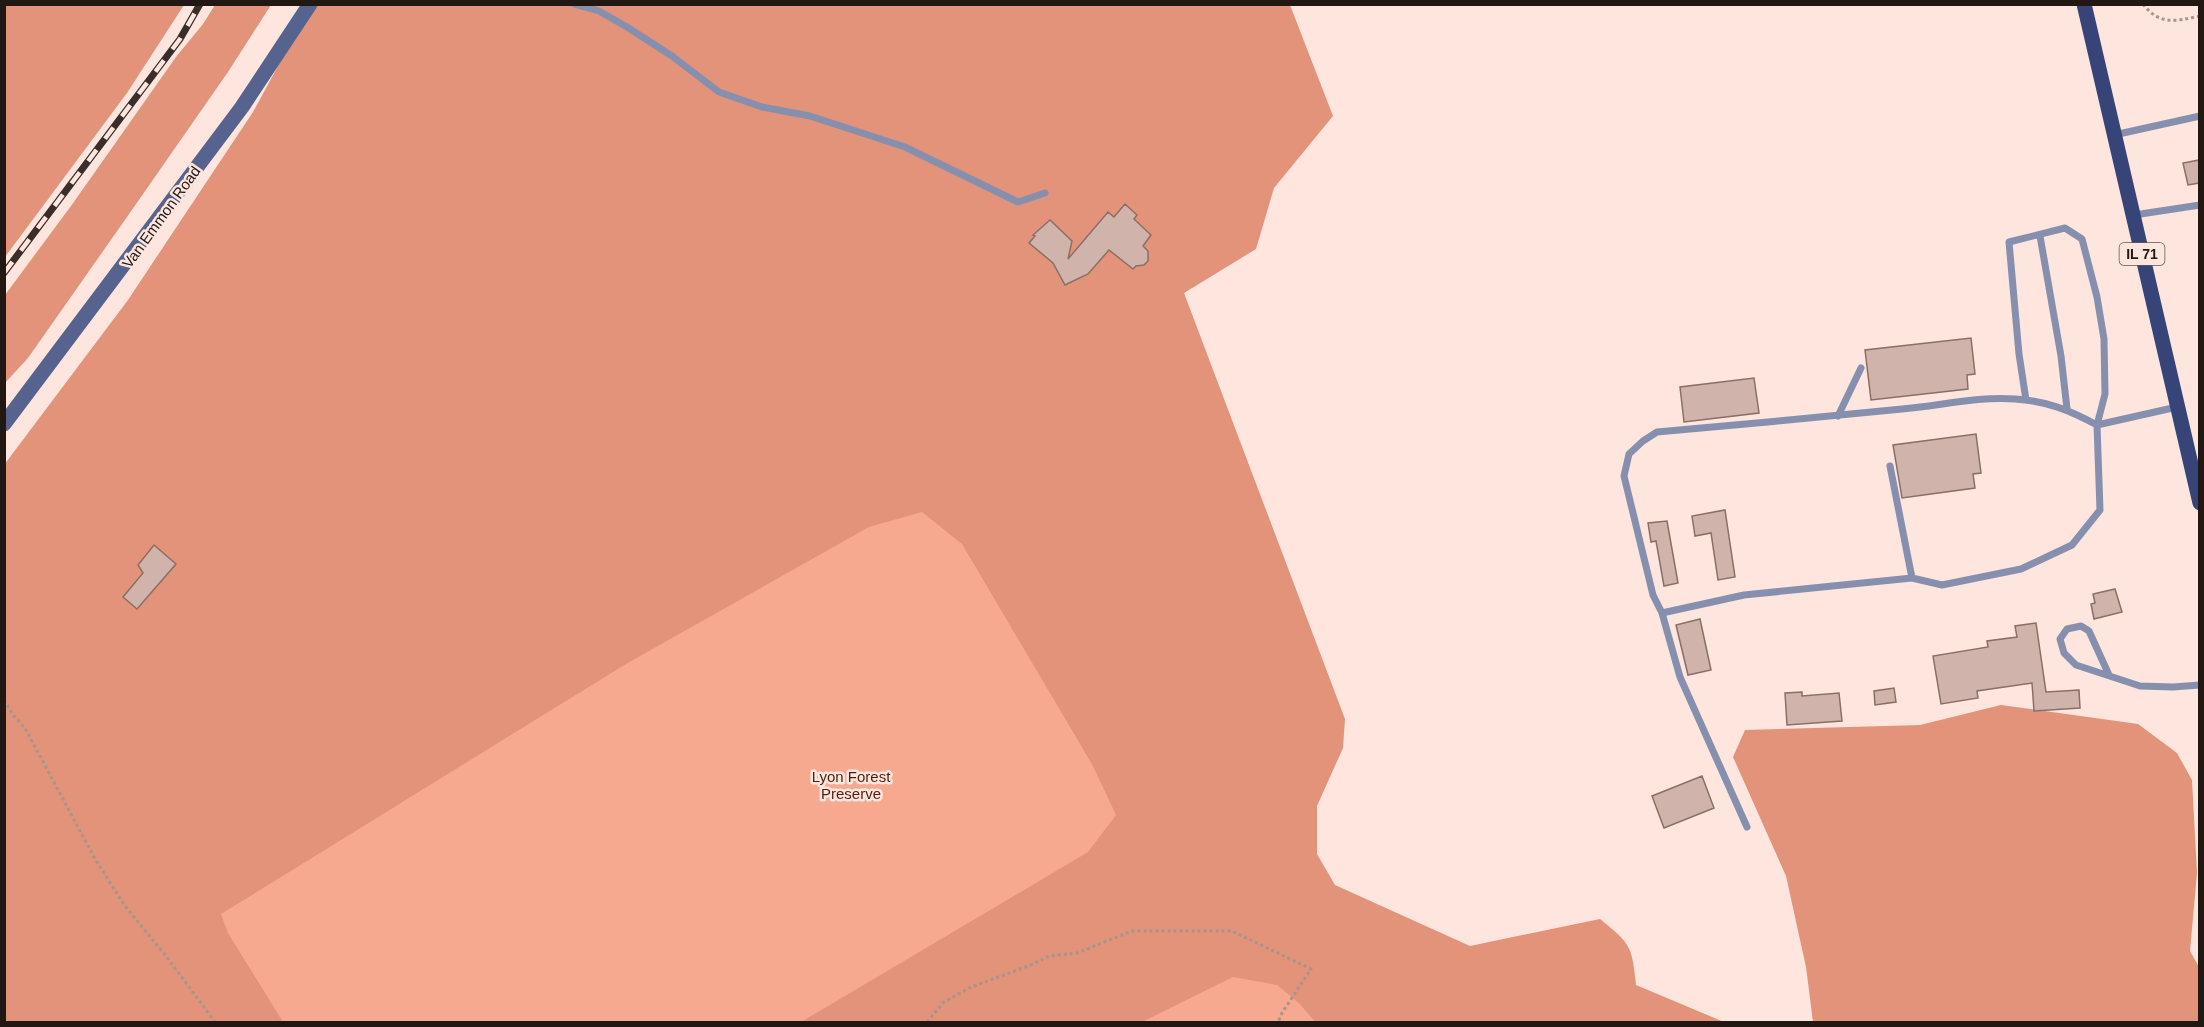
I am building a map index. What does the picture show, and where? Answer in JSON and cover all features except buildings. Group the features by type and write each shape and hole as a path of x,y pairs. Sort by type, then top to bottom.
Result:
{"main road":[{"name":"IL 71","path":"2084,4 2199,503"}],"street":[{"name":"Van Emmon Road","path":"4,424 242,107 310,4"}],"lane":[{"path":"574,4 599,11 627,27 672,56 719,92 762,107 810,116 905,147 1018,202 1045,194"},
{"path":"2114,135 2199,116"},
{"path":"2133,215 2199,205"},
{"path":"1662,614 1744,595 1912,578 1942,585 2021,569 2072,545 2100,510 2097,425 2105,393 2104,339 2097,297 2082,239 2065,228 2009,242 2019,354 2026,400"},
{"path":"2040,236 2061,356 2067,409"},
{"path":"1838,416 1861,368"},
{"path":"1747,827 1680,677 1662,614 1653,595 1624,476 1629,454 1657,432 1838,416 1981,399 2026,400 2051,404 2067,409 2097,425 2177,407"},
{"path":"1890,466 1912,578"},
{"path":"2109,675 2089,631 2081,626 2067,629 2060,639 2064,653 2076,665 2140,686 2199,685"}],"path":[{"path":"2143,4 2156,17 2163,20 2182,20 2199,16"},
{"path":"4,700 13,715 25,728 95,859 125,906 166,956 215,1023"},
{"path":"927,1023 944,1002 971,987 1049,956 1077,953 1132,932 1221,931 1232,931 1311,969 1282,1013 1278,1023"}],"green space":[{"name":"Lyon Forest Preserve","path":"911,466 1315,1022 5,1022 4,591"}],"shaded area":[{"path":"5,4 184,5 127,93 5,257"},
{"path":"215,5 271,5 228,72 28,358 5,383 5,295"},
{"path":"311,5 1290,5 1333,116 1274,188 1256,249 1184,293 1345,719 1343,748 1317,806 1317,854 1335,885 1470,946 1600,919 1618,934 1628,947 1633,962 1636,985 1724,1022 1315,1022 1300,1004 1277,985 1233,977 1142,1022 801,1022 1088,852 1116,815 1093,766 962,544 922,512 869,527 626,664 221,914 228,933 283,1022 5,1022 4,465 128,300 253,112"},
{"path":"2001,705 2138,724 2177,753 2192,780 2197,873 2190,951 2199,967 2199,1022 1813,1022 1806,967 1786,876 1733,757 1745,730 1920,725"}],"railway":[{"path":"4,273 180,39 200,4"}]}
